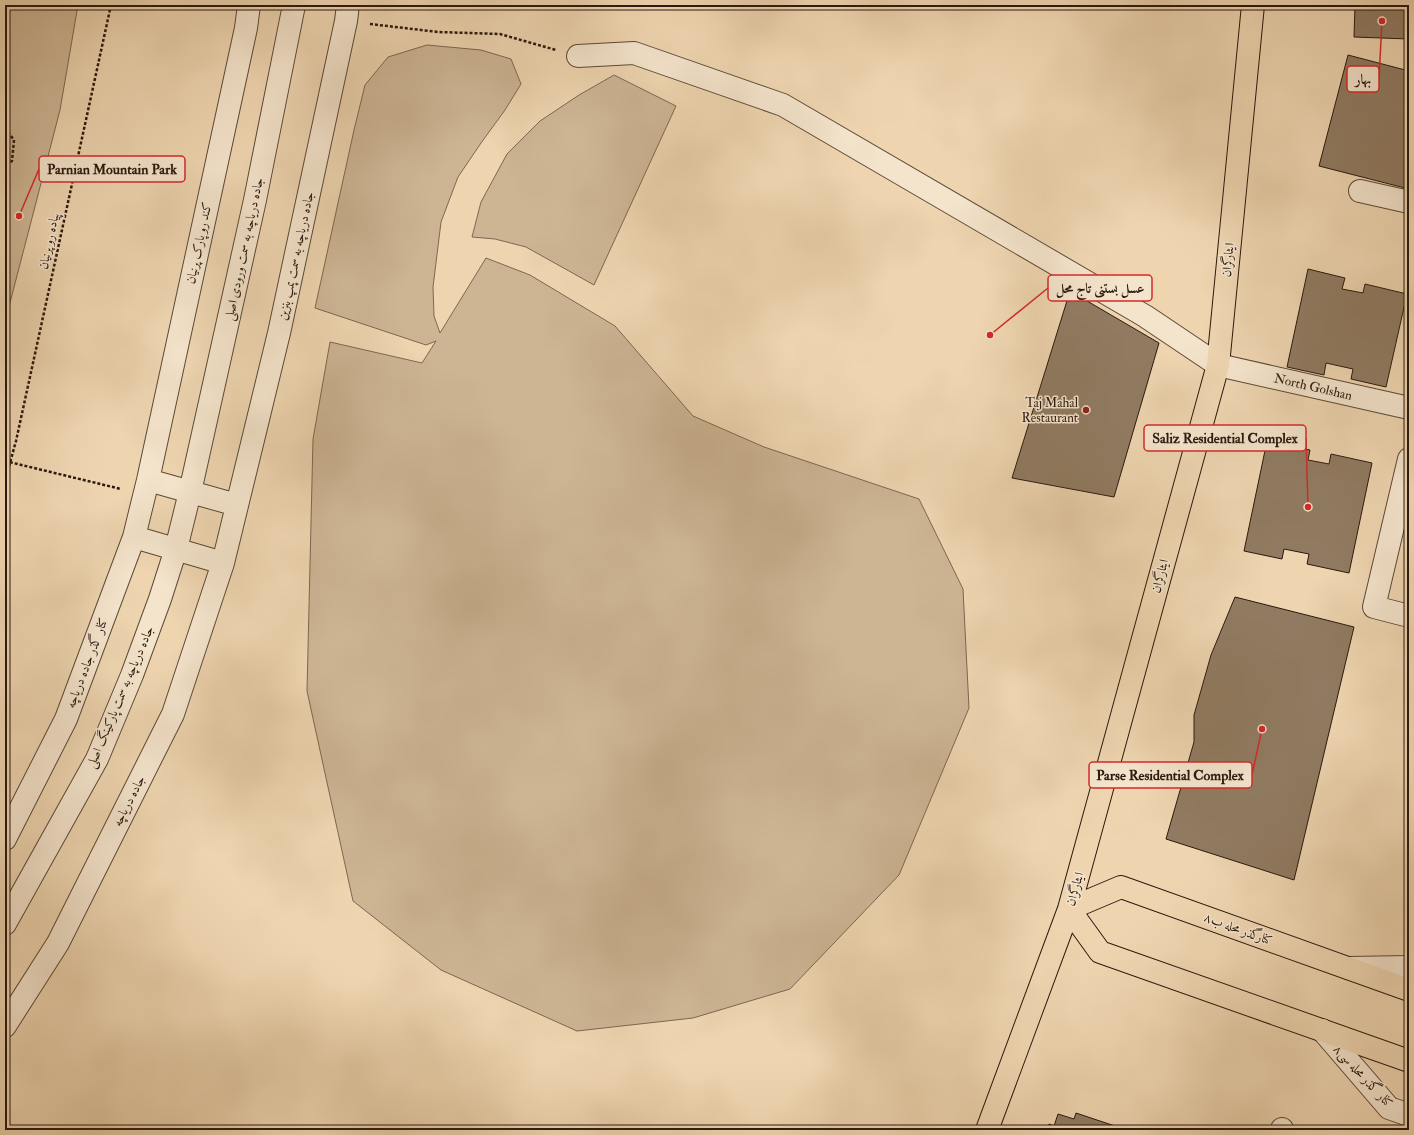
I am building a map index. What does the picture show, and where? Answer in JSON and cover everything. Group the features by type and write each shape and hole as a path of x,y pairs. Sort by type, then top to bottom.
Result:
{"main road":[{"name":"ایثارگران","path":"987,1130 1069,909 1218,366 1252,5"},
{"name":"کنارگذر محله ب۸","path":"1069,909 1121,887 1409,990"},
{"path":"1069,909 1100,952 1409,1061"}],"street":[{"name":"کند رو پارک پرنیان","path":"146,487 246,28 249,5"},
{"name":"جاده دریاچه به سمت ورودی اصلی","path":"176,549 255,200 294,5"},
{"name":"جاده دریاچه به سمت پمپ بنزین","path":"223,563 279,333 347,13"},
{"path":"578,56 634,53 783,105 1145,316 1218,366"},
{"path":"1360,191 1409,202"},
{"name":"North Golshan","path":"1218,366 1409,408"},
{"path":"1409,459 1374,607 1409,616"},
{"path":"146,487 190,492 237,505"},
{"name":"کنار گذر جاده دریاچه","path":"5,839 66,719 134,537 146,487"},
{"path":"134,537 223,563"},
{"name":"جاده دریاچه به سمت پارکینگ اصلی","path":"5,924 97,759 132,675 160,600 176,549"},
{"name":"جاده دریاچه","path":"5,1026 58,943 173,714 223,563"},
{"path":"1347,968 1409,967"},
{"name":"کنار گذر محله سی۸","path":"1322,1030 1389,1108 1409,1115"}],"path":[{"name":"پیاده رو پرنیان","path":"5,481 111,5"},
{"path":"347,13 438,32 500,34 578,56"},
{"path":"5,128 14,140 12,161 5,166"},
{"path":"5,461 146,487"}],"shaded area":[{"path":"5,5 78,5 60,110 5,322"},
{"path":"427,45 481,50 511,59 521,84 505,110 458,177 441,222 433,287 434,316 440,333 486,258 530,275 615,326 693,416 764,447 919,499 963,589 969,708 899,875 790,989 693,1018 577,1031 441,970 353,901 307,691 313,439 330,342 422,363 436,341 426,345 315,308 365,85 388,57"},
{"path":"614,75 676,106 594,285 526,247 495,239 472,237 481,202 507,154 540,121 579,95"}],"building":[{"path":"1355,5 1409,5 1409,39 1354,37"},
{"path":"1348,55 1409,71 1409,189 1319,166"},
{"path":"1308,269 1345,278 1342,289 1363,293 1365,284 1407,294 1386,387 1351,379 1353,369 1326,363 1324,375 1287,367"},
{"name":"Taj Mahal Restaurant","path":"1070,291 1159,343 1114,497 1012,478"},
{"path":"1267,441 1310,450 1308,460 1329,464 1331,454 1372,463 1349,573 1307,564 1309,554 1284,549 1282,559 1244,551"},
{"path":"1235,597 1354,627 1294,880 1166,839 1194,742 1194,715 1211,655"},
{"path":"1076,1113 1121,1128 1120,1130 1047,1130 1049,1124 1054,1126 1058,1114 1074,1119"}],"place":[{"name":"بهار","path":"1382,21"},
{"name":"Parnian Mountain Park","path":"19,216"},
{"name":"عسل بستنی تاج محل","path":"990,335"},
{"name":"Taj Mahal Restaurant","path":"1086,410"},
{"name":"Saliz Residential Complex","path":"1308,507"},
{"name":"Parse Residential Complex","path":"1262,729"}]}
